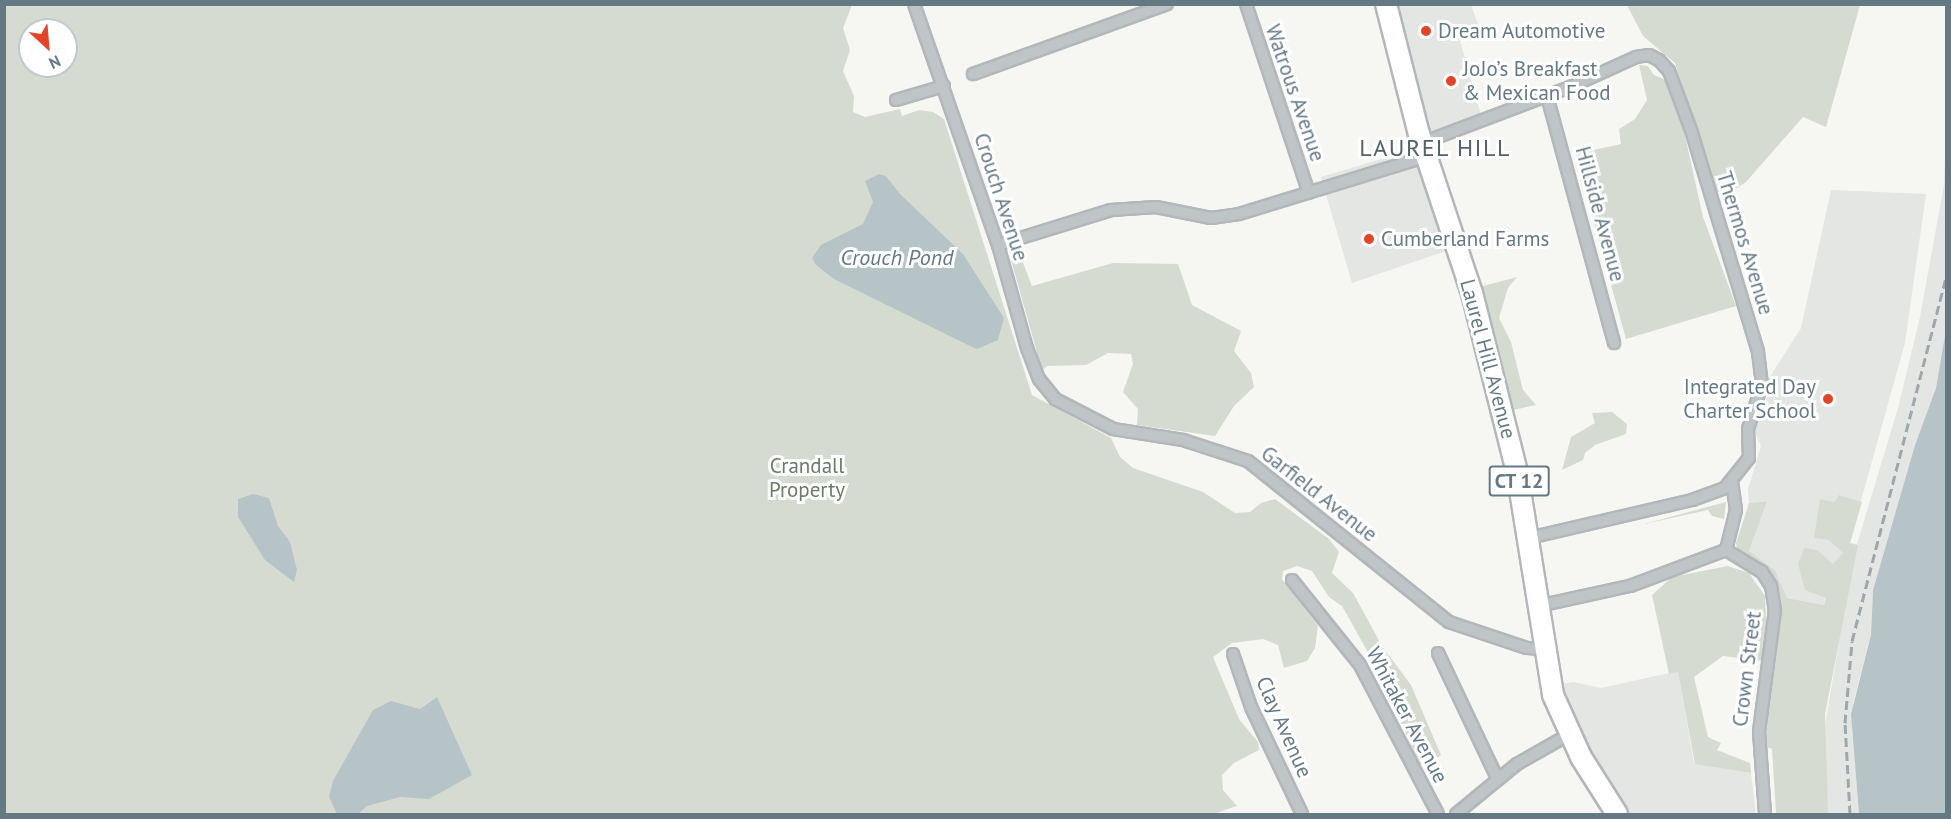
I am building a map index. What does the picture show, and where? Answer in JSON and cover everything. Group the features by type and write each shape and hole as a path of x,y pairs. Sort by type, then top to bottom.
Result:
{"highway":[{"name":"CT 12","path":"1386,4 1424,149"},
{"name":"Laurel Hill Avenue","path":"1424,149 1477,312 1517,472 1553,695 1570,735 1617,814"}],"street":[{"name":"Crouch Avenue","path":"914,4 998,246 1027,348 1039,379 1055,399"},
{"path":"973,74 1167,4"},
{"name":"Watrous Avenue","path":"1246,4 1309,193"},
{"name":"Thermos Avenue","path":"998,246 1111,210 1156,207 1197,217 1219,217 1309,193 1424,149 1641,55 1656,58 1669,71 1692,133 1761,365 1761,390 1747,434 1749,458 1731,481 1714,494 1529,538"},
{"path":"896,100 944,86"},
{"name":"Hillside Avenue","path":"1547,96 1614,343"},
{"name":"Garfield Avenue","path":"1055,399 1113,429 1183,440 1248,461 1449,622 1527,648 1544,649"},
{"path":"1538,606 1630,586 1726,550 1736,510 1731,481"},
{"name":"Crown Street","path":"1726,550 1762,572 1774,594 1775,625 1758,753 1765,814"},
{"name":"Whitaker Avenue","path":"1292,580 1364,672 1437,814"},
{"path":"1438,653 1498,780"},
{"name":"Clay Avenue","path":"1233,654 1251,707 1302,814"},
{"path":"1456,814 1517,764 1570,735"}],"shaded area":[{"path":"1392,5 1471,5 1479,27 1459,37 1481,115 1427,133"},
{"path":"1946,122 1946,335 1936,388 1915,445 1873,590 1871,635 1853,703 1852,727 1859,814 1810,814 1854,554 1898,408 1920,317 1944,185"},
{"path":"1415,149 1449,250 1352,283 1321,177"},
{"name":"Integrated Day Charter School","path":"1831,190 1926,194 1905,343 1848,547 1832,566 1824,605 1787,598 1775,570 1749,551 1766,501 1749,503 1748,489 1761,446 1754,430 1767,397 1769,378 1801,328"},
{"path":"1678,671 1694,763 1751,773 1756,814 1628,814 1597,768 1569,710 1563,684 1573,682 1601,688"}],"green space":[{"name":"Crandall Property","path":"5,4 852,5 843,28 850,50 843,71 854,96 853,112 865,117 900,109 902,116 919,110 933,112 944,119 1032,395 1111,438 1120,457 1133,468 1203,492 1235,513 1250,512 1261,503 1275,499 1329,539 1339,552 1332,573 1353,593 1382,646 1411,685 1441,755 1425,766 1418,763 1384,681 1342,606 1329,597 1312,571 1297,566 1283,571 1282,579 1318,626 1315,648 1307,661 1284,668 1278,645 1263,639 1232,643 1213,657 1239,719 1258,742 1259,750 1234,763 1222,775 1223,790 1237,806 1213,814 5,814"},
{"path":"1627,5 1860,5 1826,127 1803,117 1746,182 1731,192 1713,192 1675,63 1643,36"},
{"path":"1639,65 1648,66 1654,75 1668,81 1677,100 1703,217 1736,306 1626,339 1575,154 1621,144 1619,129 1635,119 1647,100"},
{"path":"1017,247 1032,286 1113,263 1178,264 1192,305 1241,331 1234,351 1251,373 1254,387 1234,406 1215,436 1137,425 1138,409 1123,392 1133,364 1131,354 1108,353 1086,365 1047,366 1042,370 1011,260"},
{"path":"1517,277 1508,288 1499,318 1511,342 1523,390 1536,405 1508,411 1476,288"},
{"path":"1612,412 1627,424 1626,434 1595,445 1585,453 1583,460 1562,470 1571,437 1595,423 1592,413"},
{"path":"1839,495 1862,502 1850,543 1858,545 1825,714 1828,814 1776,814 1772,749 1764,746 1763,729 1779,604 1763,568 1737,548 1736,543 1749,503 1767,501 1749,551 1775,570 1787,598 1824,605 1826,598 1805,590 1798,564 1804,548 1817,550 1833,564 1843,553 1829,540 1814,538 1820,499 1834,502"},
{"path":"1726,502 1724,519 1712,516 1708,510 1644,524"},
{"path":"1728,566 1749,573 1765,596 1767,644 1762,661 1723,656 1694,677 1708,737 1721,743 1717,750 1750,763 1751,773 1695,764 1678,672 1669,674 1652,595 1672,577"}],"water":[{"name":"Crouch Pond","path":"879,174 886,176 900,194 963,254 1004,318 998,340 977,349 834,279 816,265 812,258 821,245 863,224 873,202 865,181"},
{"path":"1946,330 1946,814 1859,814 1851,714 1871,635 1873,590 1915,445 1936,388"},
{"path":"253,494 269,498 278,526 290,542 297,570 294,582 265,560 238,517 238,499"},
{"path":"437,697 472,775 429,799 400,797 367,806 358,814 337,814 329,797 333,781 373,710 391,701 420,709"}],"railway":[{"path":"1850,814 1845,723 1852,641 1946,277"}],"place":[{"name":"Dream Automotive","path":"1426,31"},
{"name":"JoJo’s Breakfast & Mexican Food","path":"1451,81"},
{"name":"Cumberland Farms","path":"1369,239"},
{"name":"Integrated Day Charter School","path":"1828,399"}],"district":[{"name":"LAUREL HILL","path":"1435,148"}]}
